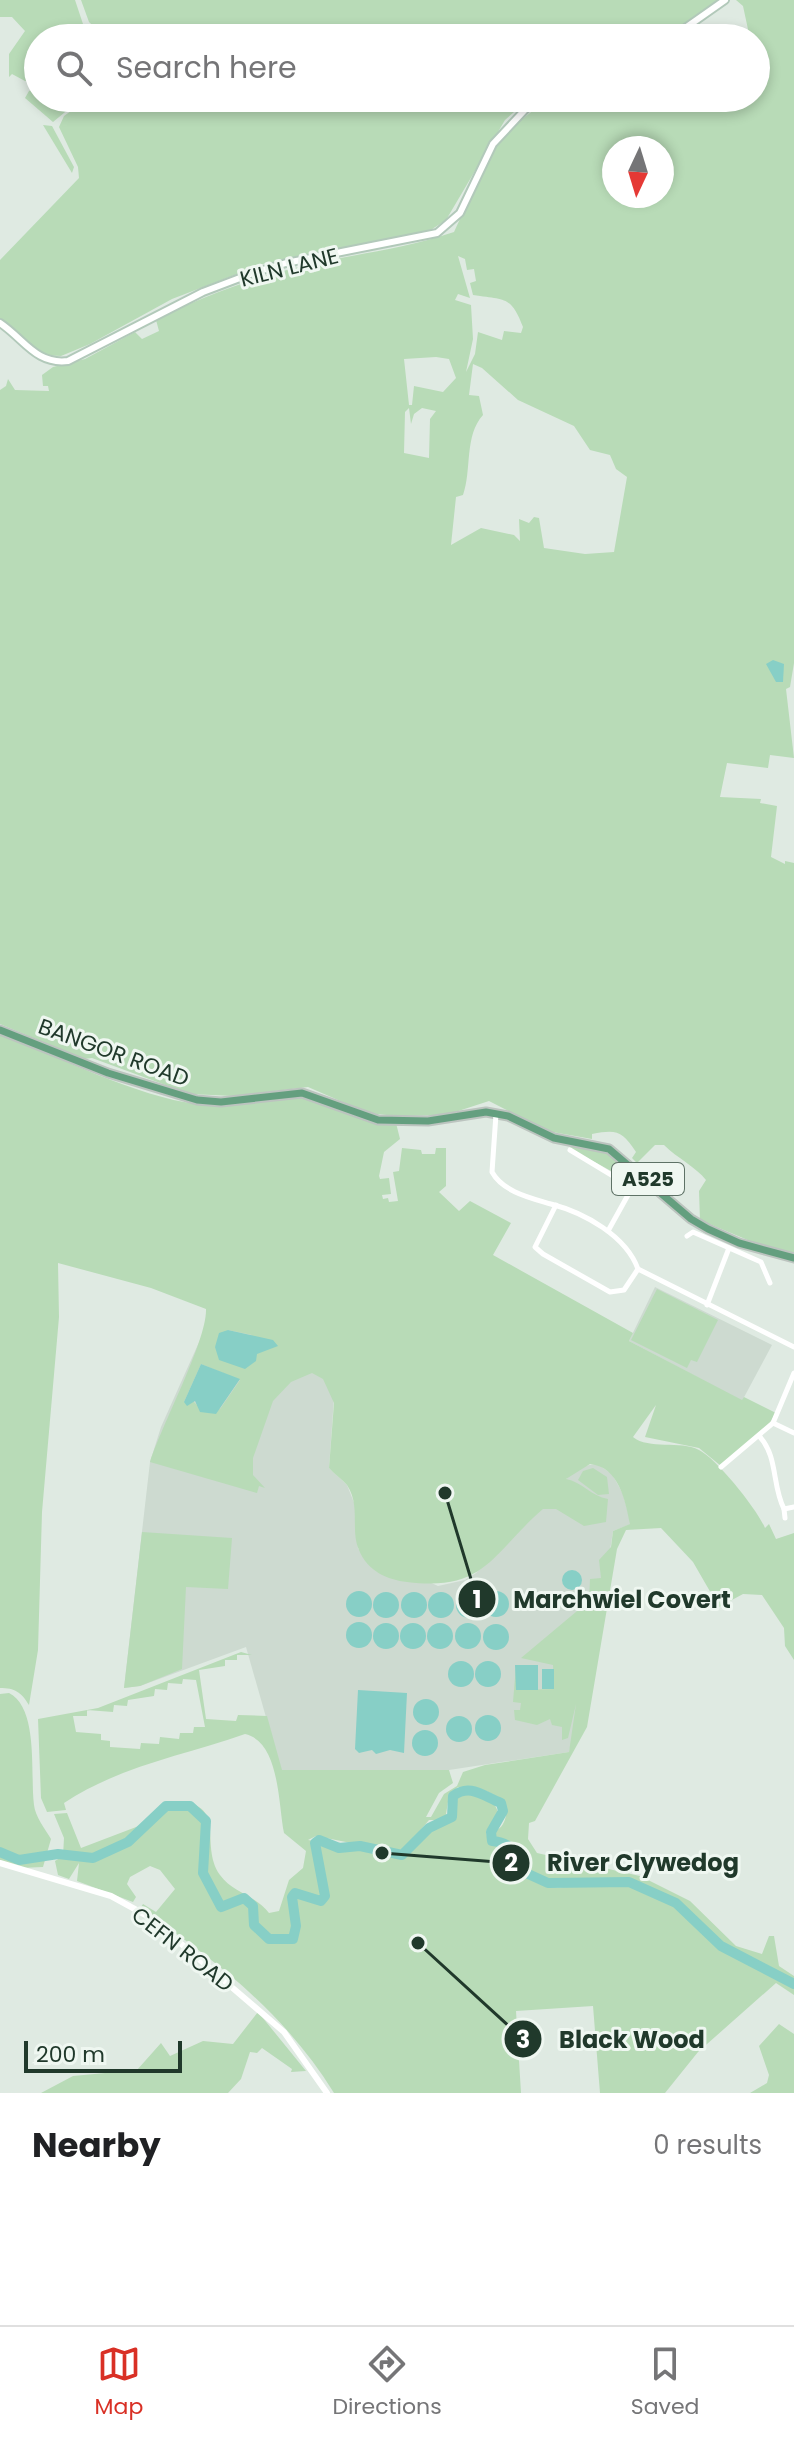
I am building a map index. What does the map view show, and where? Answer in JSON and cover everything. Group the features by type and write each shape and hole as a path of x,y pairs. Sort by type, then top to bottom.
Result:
{"main road":[{"path":"691,24 725,0"},
{"name":"KILN LANE","path":"0,323 39,357 57,362 68,361 203,292 253,273 286,263 427,237 445,228 460,213 493,144 523,112"},
{"name":"BANGOR ROAD","path":"0,1030 108,1073 197,1100 221,1102 312,1094 357,1115 378,1120 428,1121 496,1113"},
{"name":"A525","path":"496,1113 554,1138 609,1149 691,1219 739,1243 794,1258"},
{"name":"CEFN ROAD","path":"0,1863 111,1896 151,1918 284,2032 327,2093"}],"street":[{"path":"496,1113 493,1176 531,1200 556,1205 608,1231 631,1250 638,1269 794,1347"},
{"path":"570,1150 576,1157 628,1185 628,1195 608,1231"},
{"path":"556,1205 535,1247 543,1254 610,1292 624,1290 638,1269"},
{"path":"690,1232 761,1262 770,1283"},
{"path":"707,1305 729,1248"},
{"path":"721,1467 773,1423 794,1373"},
{"path":"773,1423 794,1433"},
{"path":"760,1437 770,1448 785,1518"},
{"path":"784,1509 794,1507"}],"shaded area":[{"path":"655,1287 772,1345 742,1401 629,1341"},
{"path":"217,1302 336,1370 329,1468 347,1485 355,1505 358,1549 438,1586 465,1580 476,1573 569,1476 583,1466 597,1464 612,1474 623,1494 631,1524 613,1531 596,1642 569,1752 449,1770 281,1770 246,1647 140,1686 124,1688 150,1462 161,1427"}],"green space":[{"path":"0,0 75,0 83,24 24,24 24,30 12,17 0,17"},
{"path":"81,0 720,0 687,24 89,22"},
{"path":"736,0 794,0 794,663 790,687 786,689 794,758 770,755 768,768 727,763 720,797 761,799 760,803 777,806 771,857 785,864 785,861 794,863 794,1254 750,1241 700,1220 699,1191 706,1180 664,1145 655,1145 637,1163 632,1158 636,1152 618,1133 592,1134 592,1139 547,1131 489,1101 446,1115 396,1116 368,1113 308,1087 234,1096 190,1094 92,1058 84,1059 0,1024 0,390 6,386 8,379 15,390 49,391 48,386 43,386 42,375 53,367 85,359 135,332 142,339 159,331 156,320 220,292 287,270 454,232 491,151 531,112 770,112 770,24 747,24 743,6","holes":["458,256 465,259 467,270 474,269 476,281 470,283 473,295 506,301 515,310 523,327 521,333 504,331 502,340 478,332 475,354 466,372 473,339 471,305 455,300 458,294 470,298","404,359 449,359 456,378 443,392 414,386 412,405 409,405","473,364 482,368 518,400 574,426 590,450 610,455 616,469 627,477 614,552 585,554 544,548 539,518 534,517 529,523 519,519 520,541 514,535 481,528 451,545 456,497 463,495 473,433 483,415 479,396 469,395","409,408 411,424 414,414 422,408 436,411 430,419 429,458 404,453 405,412"]},
{"path":"24,32 24,80 12,74 9,77 9,54"},
{"path":"41,112 65,112 53,122"},
{"path":"70,112 514,112 505,120 446,220 423,235 263,264 172,299 90,344 61,356 41,355 0,321 0,260 79,178 78,167 59,127"},
{"path":"43,125 52,126 74,167 72,173"},
{"path":"0,1034 123,1085 174,1100 211,1105 308,1098 359,1118 396,1123 400,1139 384,1152 379,1176 380,1179 389,1178 391,1194 382,1195 383,1199 398,1201 393,1172 399,1171 402,1148 435,1154 436,1148 446,1148 446,1186 439,1192 459,1211 470,1201 511,1223 493,1255 633,1333 629,1341 742,1400 744,1397 776,1413 766,1429 721,1466 699,1448 645,1437 656,1405 633,1437 647,1443 699,1450 735,1485 765,1528 769,1524 776,1539 794,1533 794,1660 785,1646 784,1628 762,1595 743,1594 719,1607 693,1562 661,1528 626,1530 617,1549 587,1727 535,1821 529,1823 528,1839 537,1853 640,1876 690,1901 736,1946 762,1954 769,1936 774,1936 779,1966 794,1976 794,1995 776,1983 698,2052 665,2093 600,2093 593,2006 516,2011 521,2093 334,2093 294,2038 248,1990 140,1909 143,1904 156,1912 175,1889 160,1870 150,1866 130,1877 127,1884 136,1897 133,1902 77,1881 79,1863 69,1879 58,1875 55,1861 63,1856 64,1838 54,1814 67,1813 81,1848 144,1824 165,1802 186,1803 199,1807 206,1815 214,1862 225,1881 269,1913 279,1911 289,1880 303,1868 306,1851 284,1833 271,1761 256,1739 245,1734 129,1771 64,1803 66,1810 47,1812 41,1798 38,1719 87,1710 98,1708 241,1652 252,1655 237,1655 237,1660 225,1660 225,1666 199,1670 206,1719 236,1721 238,1715 267,1716 282,1770 449,1770 453,1783 439,1793 426,1817 431,1817 444,1794 457,1786 463,1772 485,1765 569,1752 576,1704 568,1738 562,1740 562,1727 552,1725 550,1719 537,1725 515,1720 514,1710 520,1710 521,1703 513,1702 516,1666 517,1690 554,1689 553,1665 521,1658 589,1601 590,1579 601,1578 599,1560 611,1547 613,1531 630,1524 623,1495 614,1478 600,1466 590,1464 566,1479 608,1499 606,1522 584,1526 556,1509 543,1509 486,1566 471,1575 433,1584 386,1577 367,1564 363,1557 356,1542 351,1493 329,1468 334,1403 323,1379 312,1373 291,1382 273,1401 253,1458 253,1475 265,1488 259,1486 257,1493 150,1462 192,1361 206,1309 151,1288 58,1263 59,1317 42,1512 38,1650 29,1705 10,1689 0,1688","holes":["228,1330 252,1335 215,1347","201,1364 240,1380 220,1409 197,1405 192,1400 184,1402","183,1679 196,1680 205,1727 194,1727 193,1733 180,1733 179,1739 160,1737 159,1744 141,1743 140,1749 110,1747 110,1741 101,1740 101,1734 76,1732 73,1716 87,1716 87,1710 113,1712 114,1705 127,1706 128,1700 154,1696 155,1689 167,1690 168,1683 182,1684","458,1787 485,1791 500,1799 506,1813 503,1825 493,1837 516,1847 535,1877 572,1882 571,1885 558,1888 542,1884 525,1874 512,1852 502,1845 488,1842 486,1831 499,1820 498,1812 486,1797 472,1792 457,1793 453,1821 431,1827 404,1858 308,1840 316,1836 401,1853 429,1820 445,1820 449,1796"]},
{"path":"572,1145 606,1151 640,1175 633,1183 569,1148"},
{"path":"657,1289 718,1320 697,1362 691,1360 687,1368 631,1340"},
{"path":"593,1468 607,1477 609,1494 598,1495 578,1480 583,1471"},
{"path":"142,1532 232,1538 228,1589 186,1587 182,1669 140,1686 124,1688"},
{"path":"9,1693 19,1701 25,1712 31,1743 35,1809 51,1839 43,1867 20,1868 0,1861 0,1694"},
{"path":"258,2012 306,2071 291,2072 292,2069 262,2048 257,2053 250,2052 241,2079 228,2093 41,2093 73,2076 137,2070 161,2043 170,2056 203,2041 233,2044"},
{"path":"779,2024 794,2034 794,2093 750,2093 767,2083 769,2075 759,2046"}],"water":[{"path":"773,660 784,664 783,682 776,682 766,664"},
{"path":"228,1330 273,1340 278,1346 257,1354 256,1361 245,1369 219,1360 215,1347 219,1333"},
{"path":"201,1364 240,1379 216,1414 200,1412 195,1401 187,1406 184,1402"},
{"path":"568,1570 576,1570 582,1580 576,1590 568,1590 562,1584 562,1576"},
{"path":"359,1591 368,1595 372,1604 368,1613 359,1617 350,1613 346,1604 350,1595"},
{"path":"496,1591 505,1595 509,1604 505,1613 496,1617 487,1613 483,1604 487,1595"},
{"path":"386,1592 395,1596 399,1605 395,1614 386,1618 377,1614 373,1605 377,1596"},
{"path":"414,1592 423,1596 427,1605 423,1614 414,1618 405,1614 401,1605 405,1596"},
{"path":"441,1592 450,1596 454,1605 450,1614 441,1618 432,1614 428,1605 432,1596"},
{"path":"469,1592 478,1596 482,1605 478,1614 469,1618 460,1614 456,1605 460,1596"},
{"path":"359,1622 368,1626 372,1635 368,1644 359,1648 350,1644 346,1635 350,1626"},
{"path":"386,1623 395,1627 399,1636 395,1645 386,1649 377,1645 373,1636 377,1627"},
{"path":"413,1623 422,1627 426,1636 422,1645 413,1649 404,1645 400,1636 404,1627"},
{"path":"440,1623 449,1627 453,1636 449,1645 440,1649 431,1645 427,1636 431,1627"},
{"path":"468,1623 477,1627 481,1636 477,1645 468,1649 459,1645 455,1636 459,1627"},
{"path":"496,1624 505,1628 509,1637 505,1646 496,1650 487,1646 483,1637 487,1628"},
{"path":"461,1661 470,1665 474,1674 470,1683 461,1687 452,1683 448,1674 452,1665"},
{"path":"488,1661 497,1665 501,1674 497,1683 488,1687 479,1683 475,1674 479,1665"},
{"path":"515,1665 538,1665 538,1690 516,1690"},
{"path":"542,1669 554,1669 554,1689 542,1689"},
{"path":"358,1690 407,1693 404,1753 390,1750 376,1754 372,1750 359,1753 355,1749"},
{"path":"426,1699 435,1703 439,1712 435,1721 426,1725 417,1721 413,1712 417,1703"},
{"path":"488,1715 497,1719 501,1728 497,1737 488,1741 479,1737 475,1728 479,1719"},
{"path":"459,1716 468,1720 472,1729 468,1738 459,1742 450,1738 446,1729 450,1720"},
{"path":"425,1730 434,1734 438,1743 434,1752 425,1756 416,1752 412,1743 416,1734"}],"waterway":[{"path":"0,1852 19,1860 58,1854 93,1858 128,1842 166,1806 190,1806 206,1821 203,1873 221,1907 244,1898 253,1906 254,1925 269,1939 293,1939 296,1926 292,1897 295,1893 321,1901 325,1896 315,1843 319,1840 339,1848 360,1846 402,1855 429,1828 452,1817 453,1796 471,1791 501,1803 503,1811 491,1832 492,1841 515,1851 523,1861 526,1873 548,1883 629,1882 676,1903 721,1946 794,1984"}],"place":[{"name":"Marchwiel Covert","path":"445,1493"},
{"name":"River Clywedog","path":"382,1853"},
{"name":"Black Wood","path":"418,1943"}]}
